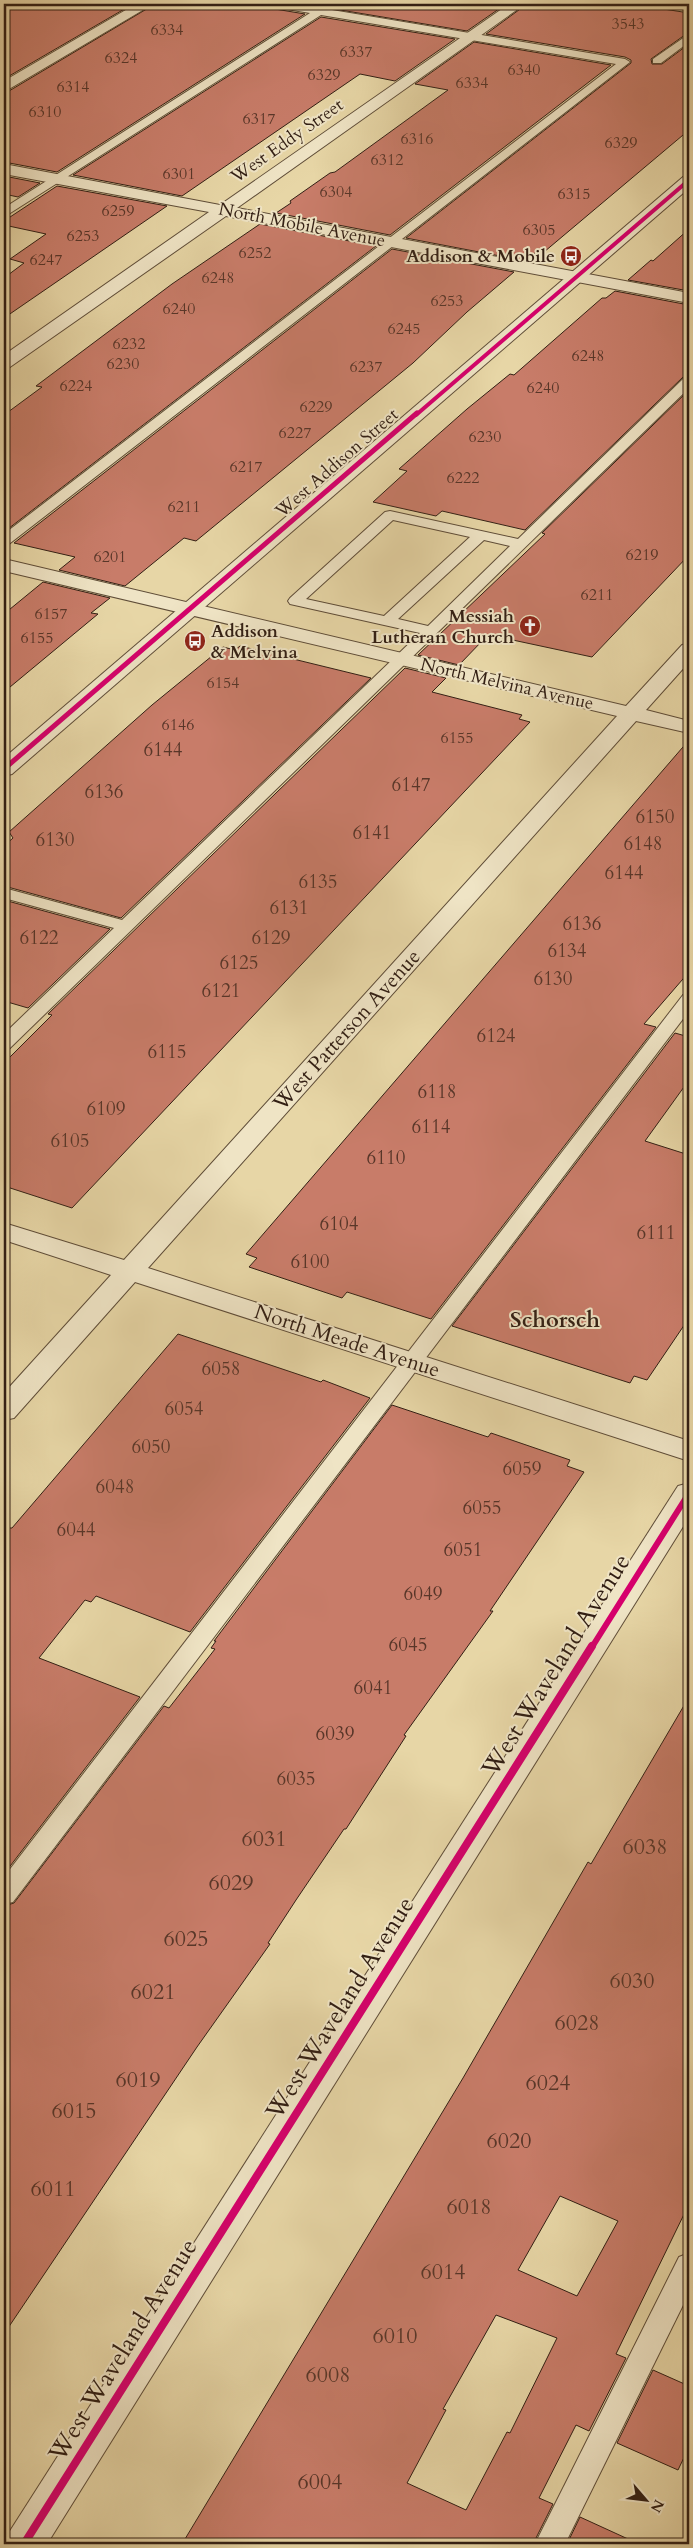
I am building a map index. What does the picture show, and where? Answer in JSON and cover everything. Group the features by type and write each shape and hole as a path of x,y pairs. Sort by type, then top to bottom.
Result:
{"street":[{"path":"4,88 146,4"},
{"name":"West Eddy Street","path":"4,363 518,4"},
{"name":"North Mobile Avenue","path":"4,169 689,298"},
{"name":"West Addison Street","path":"4,769 689,180"},
{"name":"North Melvina Avenue","path":"4,565 689,727"},
{"name":"West Patterson Avenue","path":"4,1411 689,649"},
{"name":"North Meade Avenue","path":"4,1231 689,1451"},
{"name":"West Waveland Avenue","path":"24,2544 689,1493"}],"lane":[{"path":"4,541 625,62 275,4"},
{"path":"4,213 320,11"},
{"path":"657,61 689,37"},
{"path":"4,1044 689,381"},
{"path":"430,631 294,601 390,514 522,544"},
{"path":"387,622 480,535"},
{"path":"4,893 126,926"},
{"path":"4,1895 689,999"},
{"path":"550,2544 689,2265"}],"building":[{"path":"4,4 133,4 4,79"},
{"path":"155,4 268,4 275,9 305,14 57,172 4,162 4,94"},
{"path":"304,4 506,4 467,31"},
{"path":"527,4 632,4 689,13 689,32 651,59 652,64 662,64 689,44 689,130 544,252 537,251 526,261 406,238 631,63 631,60 625,57 486,34"},
{"path":"321,17 455,39 395,81 360,74 182,196 73,175"},
{"path":"474,42 611,65 390,235 276,213 291,203 290,201 330,173 335,172 448,90 415,84"},
{"path":"4,176 40,183 18,197 4,194"},
{"path":"57,186 167,206 4,318 4,278 24,263 10,259 46,234 4,225 4,221"},
{"path":"260,224 376,246 4,532 4,415 42,387 36,386 172,284"},
{"path":"689,229 689,291 628,280 651,260 653,261"},
{"path":"392,249 514,272 467,312 413,363 196,541 184,538 125,586 59,570 75,557 14,543"},
{"path":"615,291 689,305 689,375 683,377 525,530 442,511 436,516 373,502 407,471 399,469 467,409 510,374 514,375 602,298 606,298"},
{"path":"689,390 689,555 592,657 494,636 489,640 484,639 459,665 418,655 545,534 542,533"},
{"path":"43,582 110,598 91,613 98,614 4,692 4,614"},
{"path":"240,646 371,678 121,918 4,886 4,846 13,838 9,832 152,705 223,647 235,650"},
{"path":"405,668 446,678 432,692 522,715 519,719 530,722 72,1208 4,1186 4,1063 52,1015 48,1014"},
{"path":"689,740 689,972 644,1024 656,1027 431,1319 347,1292 342,1298 249,1267 257,1258 246,1254"},
{"path":"4,900 110,929 28,1008 4,1001"},
{"path":"675,1033 689,1037 689,1080 645,1141 689,1155 689,1318 647,1380 634,1376 630,1383 452,1326"},
{"path":"178,1334 321,1382 323,1380 370,1398 190,1632 96,1596 91,1602 85,1600 39,1658 140,1697 4,1874 4,1528 12,1528"},
{"path":"392,1405 488,1437 491,1433 570,1460 567,1466 584,1472 490,1611 493,1611 404,1735 406,1736 346,1829 344,1829 268,1943 270,1944 197,2047 4,2334 4,1906 14,1903 164,1706 169,1708 215,1649 211,1648 216,1641 214,1641"},
{"path":"689,1697 689,2204 616,2354 626,2358 589,2431 576,2425 539,2498 553,2504 533,2544 182,2544 463,2078 588,1862 591,1864","holes":["560,2196 618,2221 577,2296 518,2270","496,2315 557,2338 510,2433 507,2432 466,2510 407,2483 446,2410 443,2409"]},
{"path":"653,2370 689,2386 689,2447 678,2470 617,2443"},
{"path":"580,2517 639,2544 567,2544"}],"cycle path":[{"path":"4,769 689,180"},
{"path":"24,2544 689,1493"}],"place":[{"name":"Addison & Mobile","path":"571,256"},
{"name":"Messiah Lutheran Church","path":"530,626"},
{"name":"Addison & Melvina","path":"195,641"}],"district":[{"name":"Schorsch","path":"555,1320"}]}
